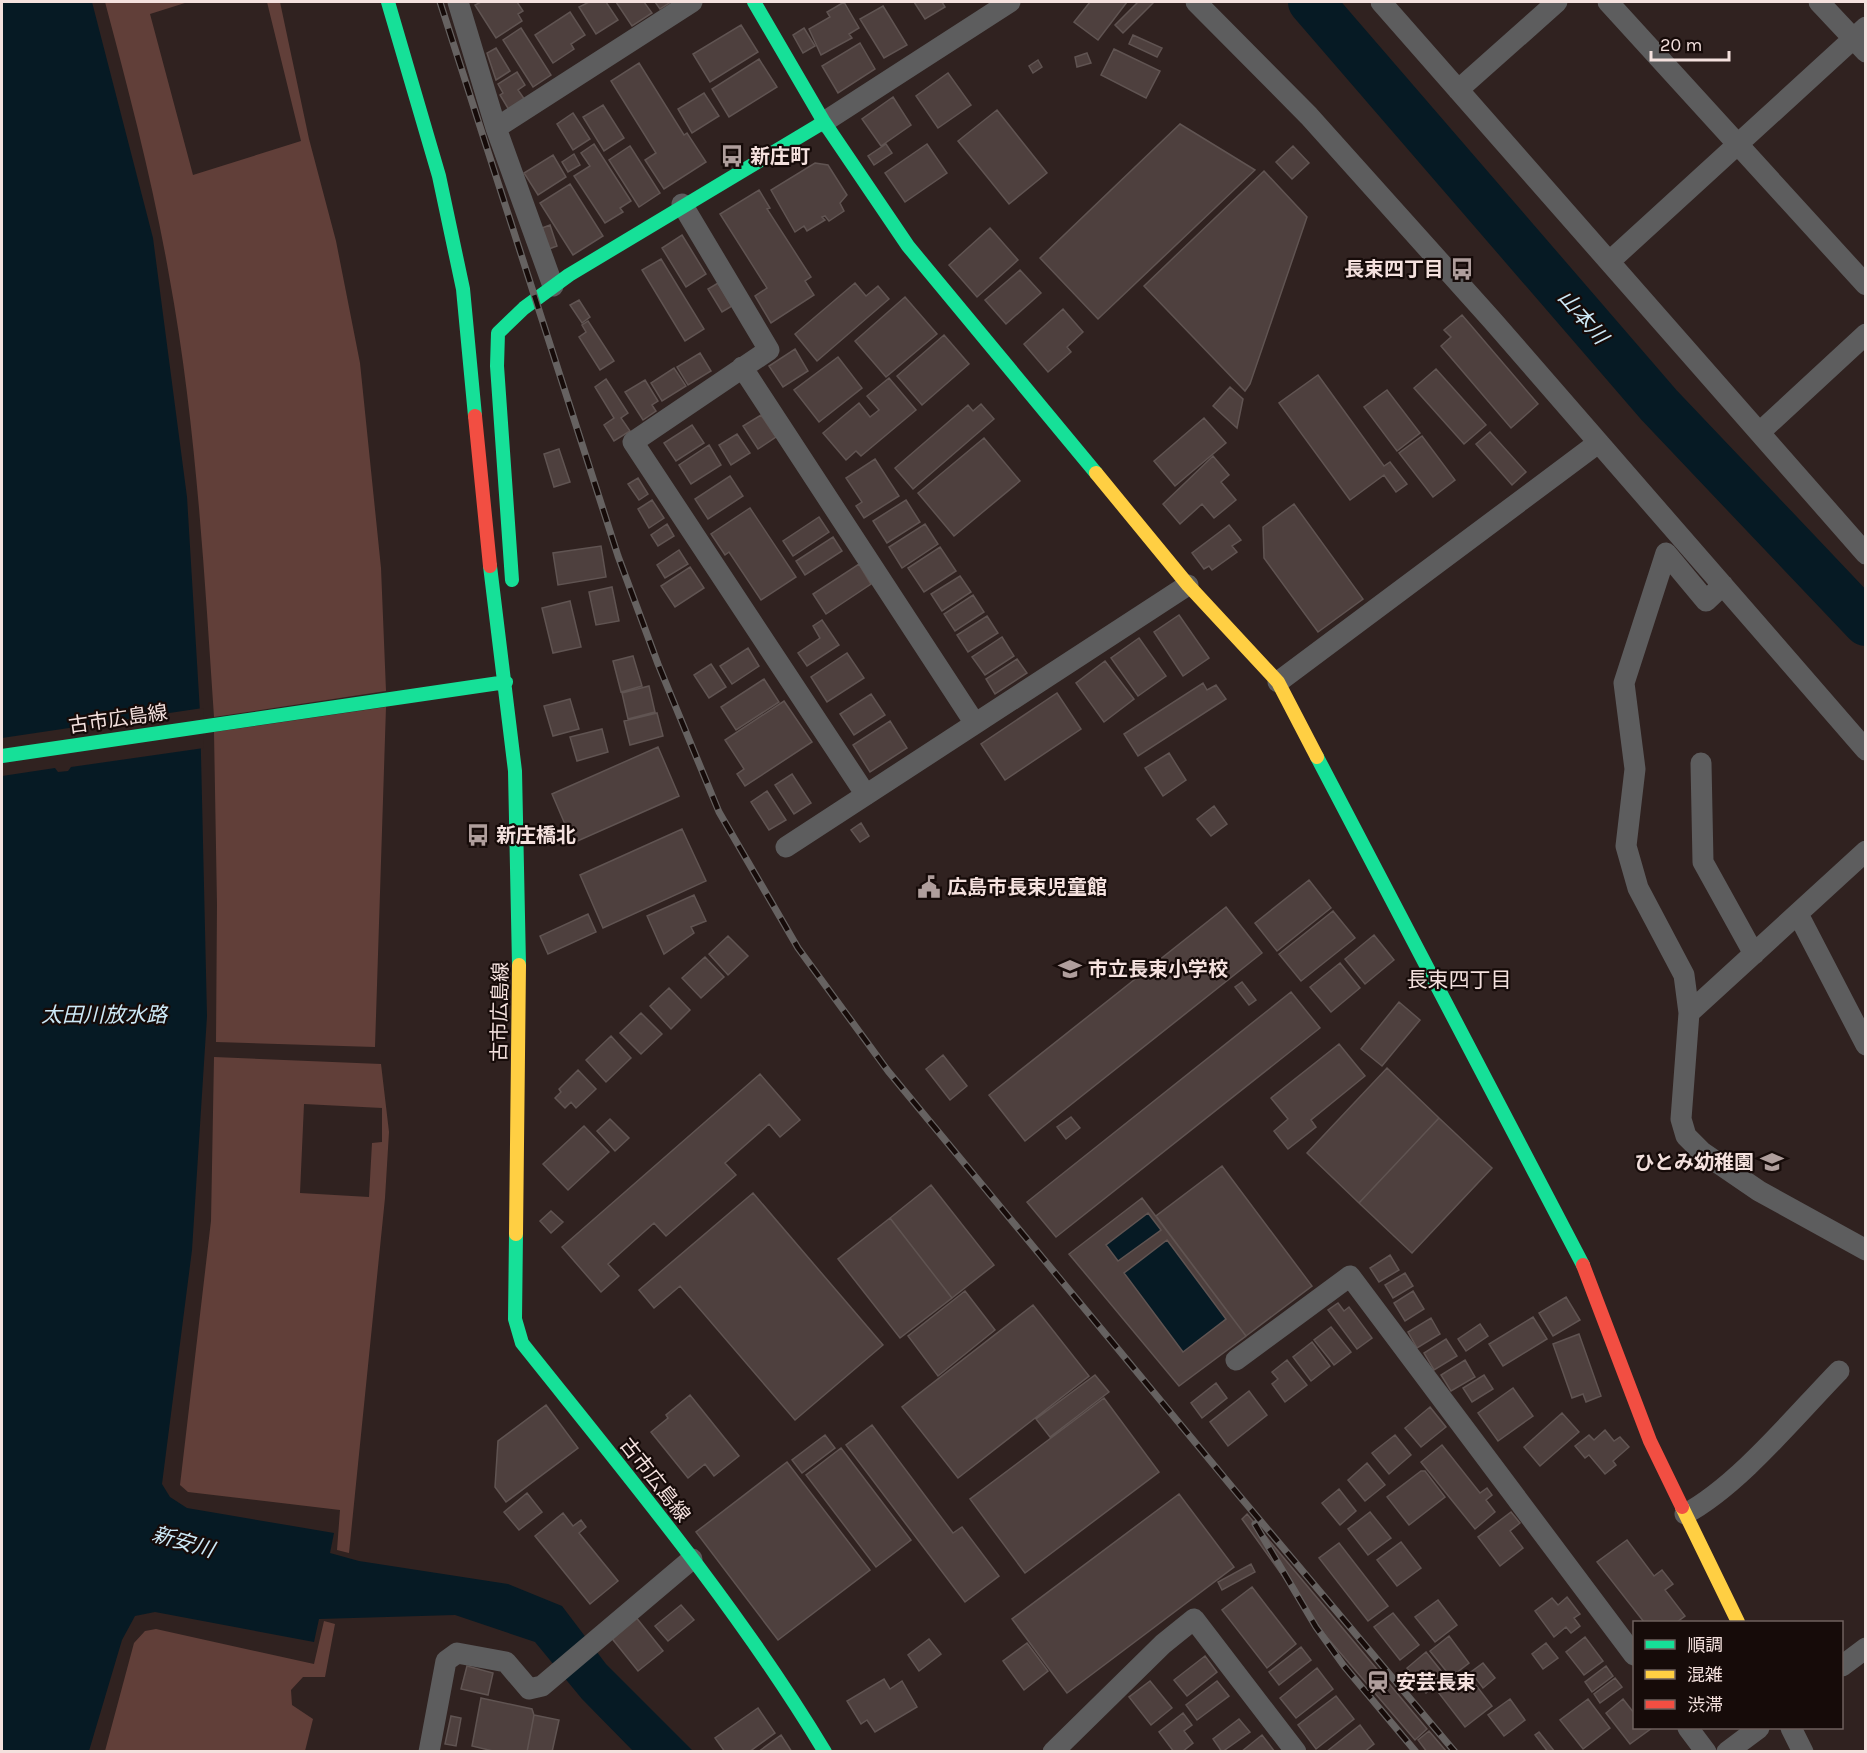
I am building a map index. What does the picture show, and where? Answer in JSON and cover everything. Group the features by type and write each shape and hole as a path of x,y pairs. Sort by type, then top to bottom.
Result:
{"street":[{"path":"388,2 439,176 463,289 495,615 506,682"},
{"path":"458,2 496,128 552,286"},
{"path":"496,128 692,2"},
{"path":"754,2 824,122 908,246 1188,585 1278,682 1584,1268 1650,1442 1737,1621"},
{"path":"513,595 497,366 498,333 514,315 552,286 682,204 824,122 1010,2"},
{"path":"1196,2 1309,116 1866,750"},
{"path":"1380,2 1611,261 1866,554"},
{"path":"1458,90 1557,2"},
{"path":"1608,2 1866,285"},
{"path":"1611,261 1738,144 1861,40 1819,2"},
{"path":"682,204 768,350 633,441 866,795"},
{"path":"1760,432 1866,334"},
{"path":"742,368 974,722"},
{"path":"1278,682 1598,443"},
{"path":"1723,585 1706,601 1666,553 1624,682 1635,769 1626,846 1638,888 1684,975 1689,1013 1681,1119 1686,1136 1702,1152 1760,1191 1866,1250"},
{"path":"786,848 974,722 1188,585"},
{"path":"506,682 512,624"},
{"name":"古市広島線","path":"2,756 506,682 515,771 520,865 515,1319 522,1343 692,1559 786,1687 825,1752"},
{"path":"1701,764 1703,862 1754,954"},
{"path":"1689,1013 1866,851"},
{"path":"1798,914 1866,1045"},
{"path":"1236,1360 1350,1276 1633,1652"},
{"path":"1685,1514 1707,1502 1772,1441 1839,1371"},
{"path":"429,1752 446,1661 457,1653 506,1662 529,1689 542,1686 692,1559"},
{"path":"1053,1752 1163,1644 1194,1618 1296,1752"},
{"path":"1843,1665 1866,1648"},
{"path":"1690,1729 1706,1752"},
{"path":"1727,1752 1758,1729"},
{"path":"1792,1729 1803,1752"}],"shaded area":[{"path":"105,2 188,2 150,14 193,175 301,141 267,2 280,2 309,139 336,241 360,363 381,568 386,691 214,717 198,495 178,330 163,241 148,172"},
{"path":"386,707 375,1047 216,1042 217,904 214,732"},
{"path":"214,1057 381,1064 389,1132 385,1198 349,1553 337,1550 340,1510 188,1492 180,1485 211,1221","holes":["304,1104 382,1108 382,1142 372,1143 369,1197 300,1193"]},
{"path":"324,1621 335,1624 325,1677 303,1677 291,1690 292,1705 313,1719 305,1751 105,1751 134,1643 145,1631 156,1629 314,1664"}],"water":[{"name":"太田川放水路","path":"2,2 92,2 153,238 187,497 200,712 207,1016 192,1250 162,1484 170,1497 187,1508 334,1533 330,1553 359,1561 508,1584 562,1606 606,1664 693,1751 633,1751 582,1699 535,1642 455,1615 319,1619 314,1642 155,1612 135,1616 122,1640 89,1751 2,1752"},
{"path":"1148,1213 1161,1230 1118,1261 1106,1245"},
{"path":"1167,1240 1226,1319 1183,1352 1124,1273"}],"pier":[{"path":"203,708 204,748 71,767 68,771 58,772 55,768 2,776 2,738"}],"building":[{"path":"481,2 517,2 523,11 518,14 522,21 496,38 475,5"},
{"path":"589,2 606,2 618,20 596,34 579,7"},
{"path":"616,2 644,2 652,13 632,26"},
{"path":"655,2 671,2 660,9"},
{"path":"844,2 859,28 849,34 852,38 821,55 809,29 830,17 827,12"},
{"path":"914,2 942,2 945,7 925,19"},
{"path":"1090,2 1127,2 1098,40 1074,22"},
{"path":"1138,2 1154,2 1123,33 1115,25"},
{"path":"883,6 907,45 884,58 860,19"},
{"path":"570,12 585,35 571,44 574,49 553,63 535,35"},
{"path":"741,25 758,52 710,82 693,54"},
{"path":"521,28 551,75 533,87 503,40"},
{"path":"804,28 815,46 803,53 793,35"},
{"path":"1133,35 1162,48 1157,57 1129,44"},
{"path":"860,43 875,69 838,93 822,66"},
{"path":"496,48 510,71 496,80 487,53"},
{"path":"1114,49 1160,71 1146,98 1101,75"},
{"path":"1087,53 1091,63 1077,67 1075,57"},
{"path":"759,59 777,87 729,117 712,89"},
{"path":"1038,60 1042,67 1033,73 1029,66"},
{"path":"639,63 684,135 687,133 706,162 664,189 645,160 656,153 611,81"},
{"path":"517,72 525,85 518,90 525,100 509,110 500,95 503,93 498,84"},
{"path":"948,73 971,105 938,128 916,96"},
{"path":"704,93 719,116 692,133 678,109"},
{"path":"893,97 911,125 881,146 862,119"},
{"path":"603,105 624,138 604,151 583,117"},
{"path":"997,110 1047,173 1009,204 958,141"},
{"path":"573,113 590,139 573,150 557,124"},
{"path":"1180,124 1255,170 1098,319 1040,258"},
{"path":"594,144 631,201 620,208 623,212 605,223 574,176 590,166 581,153"},
{"path":"886,144 892,153 874,165 868,156"},
{"path":"927,144 947,173 905,202 885,173"},
{"path":"630,146 660,193 639,207 609,160"},
{"path":"1293,146 1309,163 1292,179 1276,162"},
{"path":"574,154 580,165 568,172 562,162"},
{"path":"553,155 566,177 538,195 524,173"},
{"path":"815,163 828,165 847,195 840,203 844,211 829,221 825,216 822,217 825,220 807,231 804,226 795,232 771,190"},
{"path":"1264,171 1307,217 1250,384 1245,391 1144,286"},
{"path":"570,184 603,236 573,255 540,203"},
{"path":"759,190 770,208 767,209 811,277 805,281 814,295 771,323 755,296 767,288 720,214"},
{"path":"550,225 557,246 549,249 542,228"},
{"path":"990,228 1018,260 977,297 949,265"},
{"path":"682,235 706,274 686,287 662,248"},
{"path":"661,259 704,329 685,341 642,270"},
{"path":"1020,270 1041,293 1006,324 985,300"},
{"path":"718,283 732,306 722,312 708,289"},
{"path":"855,283 866,296 878,286 889,299 817,361 795,334"},
{"path":"905,297 937,334 886,377 855,341"},
{"path":"579,300 590,317 582,323 570,305"},
{"path":"1063,309 1083,332 1067,347 1071,352 1048,372 1024,344"},
{"path":"1462,315 1538,404 1511,428 1441,346 1451,337 1444,330"},
{"path":"588,321 614,361 600,370 579,337 586,332 582,325"},
{"path":"944,335 969,364 922,405 897,376"},
{"path":"795,349 808,371 783,387 769,366"},
{"path":"700,353 711,371 688,385 677,367"},
{"path":"838,357 862,388 819,422 794,390"},
{"path":"674,368 686,386 662,401 651,383"},
{"path":"1436,369 1486,425 1464,444 1414,388"},
{"path":"1318,375 1384,466 1390,462 1407,484 1396,492 1384,475 1350,500 1279,403"},
{"path":"889,378 916,410 861,456 856,451 846,460 823,433 859,403 870,417 879,410 867,396"},
{"path":"606,379 628,413 621,418 630,431 614,441 604,425 614,418 595,387"},
{"path":"645,380 658,401 652,405 656,411 643,420 625,392"},
{"path":"1230,387 1243,399 1237,428 1213,406"},
{"path":"1387,390 1420,433 1397,451 1364,407"},
{"path":"981,404 994,419 913,489 895,468 968,405 973,411"},
{"path":"761,415 776,437 758,449 743,426"},
{"path":"1204,418 1226,443 1175,486 1154,461"},
{"path":"692,425 704,443 676,461 664,443"},
{"path":"1490,432 1526,472 1512,485 1476,444"},
{"path":"737,434 750,453 731,465 719,445"},
{"path":"1422,436 1455,480 1433,497 1399,453"},
{"path":"984,438 1020,481 954,536 918,493"},
{"path":"709,445 721,465 691,484 679,465"},
{"path":"559,449 570,482 554,487 544,454"},
{"path":"1213,456 1229,475 1221,482 1236,500 1214,518 1202,504 1180,524 1163,504"},
{"path":"875,459 899,496 864,518 856,506 862,502 846,478"},
{"path":"730,476 743,496 708,519 695,499"},
{"path":"638,478 648,494 639,500 628,484"},
{"path":"652,500 664,518 649,528 638,509"},
{"path":"906,500 920,522 887,543 873,521"},
{"path":"1294,504 1363,599 1318,632 1264,558 1263,527"},
{"path":"750,508 796,577 761,600 729,552 725,555 711,534"},
{"path":"819,517 829,532 793,556 783,541"},
{"path":"667,524 674,536 658,546 651,535"},
{"path":"925,524 938,544 902,568 889,547"},
{"path":"1229,525 1241,540 1232,546 1237,552 1212,570 1209,566 1204,569 1192,553"},
{"path":"833,537 842,551 805,575 796,561"},
{"path":"601,546 606,577 558,585 553,553"},
{"path":"940,547 956,571 924,592 908,568"},
{"path":"679,550 688,564 665,578 657,565"},
{"path":"859,564 871,584 826,614 813,594"},
{"path":"690,567 704,588 675,607 661,586"},
{"path":"960,576 971,592 942,611 931,594"},
{"path":"612,587 619,621 596,625 589,592"},
{"path":"973,595 984,612 955,631 944,614"},
{"path":"570,601 581,647 553,653 542,608"},
{"path":"1179,615 1209,658 1183,676 1154,632"},
{"path":"987,616 998,633 968,652 957,635"},
{"path":"822,620 839,645 807,666 798,653 820,638 813,626"},
{"path":"1002,637 1014,656 985,675 972,657"},
{"path":"1139,638 1166,676 1138,696 1111,658"},
{"path":"748,648 759,666 732,684 720,666"},
{"path":"847,653 864,678 827,702 811,677"},
{"path":"633,656 642,686 621,692 613,661"},
{"path":"1017,659 1027,673 995,694 986,679"},
{"path":"1105,661 1134,699 1104,722 1076,683"},
{"path":"711,664 726,687 709,698 694,675"},
{"path":"764,679 779,702 736,730 721,707"},
{"path":"1203,683 1207,690 1216,685 1226,699 1138,756 1124,734"},
{"path":"649,686 655,712 628,719 622,693"},
{"path":"1057,693 1081,729 1005,780 981,744"},
{"path":"871,694 885,715 854,735 840,714"},
{"path":"570,699 579,729 553,736 544,706"},
{"path":"784,701 812,742 745,786 737,774 744,769 725,740"},
{"path":"657,713 663,736 630,745 624,721"},
{"path":"890,721 907,748 870,772 853,745"},
{"path":"602,729 608,752 577,761 570,737"},
{"path":"658,747 679,796 573,843 552,794"},
{"path":"1169,753 1186,780 1163,796 1145,768"},
{"path":"792,774 811,803 794,814 775,785"},
{"path":"767,791 786,820 769,830 751,802"},
{"path":"1214,806 1227,824 1211,836 1197,819"},
{"path":"861,823 869,836 860,842 851,830"},
{"path":"682,829 706,881 603,928 580,875"},
{"path":"1309,880 1331,908 1277,951 1255,923"},
{"path":"694,895 706,921 691,927 694,933 664,954 647,916"},
{"path":"1226,907 1262,953 1025,1141 989,1095"},
{"path":"1333,911 1355,938 1301,981 1279,954"},
{"path":"588,914 596,932 548,954 540,936"},
{"path":"1374,935 1394,960 1365,984 1345,959"},
{"path":"728,936 748,956 728,975 709,954"},
{"path":"705,957 724,977 701,998 682,978"},
{"path":"1340,963 1360,988 1331,1012 1310,987"},
{"path":"1242,982 1256,1000 1249,1005 1235,987"},
{"path":"669,988 690,1010 671,1029 650,1006"},
{"path":"1291,992 1320,1028 1056,1237 1027,1202"},
{"path":"1399,1002 1420,1020 1382,1066 1361,1049"},
{"path":"641,1013 662,1034 641,1054 620,1033"},
{"path":"611,1036 631,1058 606,1082 586,1060"},
{"path":"1339,1044 1365,1076 1311,1120 1316,1127 1288,1149 1274,1131 1288,1119 1271,1098"},
{"path":"943,1055 967,1086 950,1100 926,1069"},
{"path":"1387,1068 1439,1118 1359,1203 1307,1153"},
{"path":"578,1070 596,1089 576,1108 571,1102 565,1108 555,1098 561,1092 559,1089"},
{"path":"760,1074 800,1120 780,1137 769,1124 725,1163 736,1175 666,1236 654,1223 608,1264 619,1276 601,1292 562,1247"},
{"path":"1071,1117 1080,1128 1066,1139 1057,1127"},
{"path":"1439,1118 1492,1168 1412,1253 1359,1203"},
{"path":"610,1119 629,1138 615,1151 597,1131"},
{"path":"584,1126 609,1152 568,1190 543,1164"},
{"path":"1222,1166 1312,1286 1246,1336 1156,1216"},
{"path":"931,1185 994,1265 952,1298 890,1218"},
{"path":"753,1193 883,1345 795,1420 680,1286 654,1308 639,1290"},
{"path":"1142,1198 1246,1336 1179,1386 1069,1254","holes":["1148,1213 1161,1230 1118,1261 1106,1245","1167,1240 1226,1319 1183,1352 1124,1273"]},
{"path":"551,1211 563,1222 551,1233 540,1221"},
{"path":"890,1218 952,1298 900,1338 838,1259"},
{"path":"1390,1255 1399,1270 1379,1282 1370,1268"},
{"path":"1405,1273 1413,1286 1393,1298 1385,1285"},
{"path":"965,1291 995,1330 938,1376 908,1336"},
{"path":"1413,1291 1424,1309 1405,1321 1394,1303"},
{"path":"1566,1297 1580,1320 1553,1336 1539,1313"},
{"path":"1338,1303 1344,1311 1349,1307 1372,1338 1357,1349 1328,1310"},
{"path":"1033,1305 1089,1376 958,1478 902,1407"},
{"path":"1533,1317 1547,1339 1503,1366 1489,1344"},
{"path":"1431,1318 1440,1334 1417,1348 1408,1332"},
{"path":"1480,1324 1488,1336 1466,1351 1458,1339"},
{"path":"1331,1327 1351,1352 1334,1365 1314,1340"},
{"path":"1579,1334 1601,1396 1586,1402 1583,1394 1572,1398 1553,1344"},
{"path":"1446,1339 1457,1356 1434,1370 1424,1353"},
{"path":"1312,1342 1330,1366 1311,1381 1293,1357"},
{"path":"1287,1360 1307,1385 1285,1402 1272,1384 1278,1379 1272,1372"},
{"path":"1465,1360 1475,1377 1451,1391 1441,1375"},
{"path":"1095,1375 1109,1392 1050,1437 1036,1419"},
{"path":"1484,1375 1493,1389 1472,1402 1463,1388"},
{"path":"1216,1383 1227,1398 1202,1418 1191,1403"},
{"path":"1513,1388 1533,1416 1498,1441 1478,1413"},
{"path":"1249,1391 1267,1415 1228,1446 1210,1422"},
{"path":"690,1395 739,1456 714,1476 705,1464 688,1478 651,1432 668,1418 666,1415"},
{"path":"1104,1398 1159,1472 1025,1573 970,1499"},
{"path":"546,1405 578,1448 506,1502 495,1487 498,1441"},
{"path":"1430,1407 1446,1427 1421,1447 1405,1428"},
{"path":"1562,1413 1579,1432 1540,1466 1524,1447"},
{"path":"872,1425 953,1533 962,1527 999,1576 965,1602 846,1445"},
{"path":"1605,1430 1614,1441 1620,1437 1629,1447 1613,1461 1616,1465 1605,1474 1589,1455 1585,1458 1575,1446 1589,1435 1594,1440"},
{"path":"825,1435 835,1448 802,1473 792,1460"},
{"path":"1395,1435 1411,1455 1389,1474 1372,1453"},
{"path":"1442,1445 1480,1493 1487,1488 1492,1495 1486,1500 1495,1512 1475,1529 1421,1462"},
{"path":"841,1448 911,1540 876,1567 806,1475"},
{"path":"787,1462 870,1570 778,1640 696,1532"},
{"path":"1367,1463 1385,1485 1365,1501 1348,1480"},
{"path":"1421,1471 1425,1471 1445,1497 1409,1525 1387,1497"},
{"path":"1339,1489 1356,1511 1340,1525 1322,1503"},
{"path":"527,1493 542,1512 519,1530 504,1512"},
{"path":"1179,1494 1234,1567 1067,1693 1012,1619"},
{"path":"1370,1512 1391,1538 1368,1555 1348,1529"},
{"path":"1511,1512 1520,1523 1510,1531 1523,1548 1500,1566 1478,1537"},
{"path":"563,1513 573,1526 581,1520 586,1527 579,1533 618,1581 590,1604 535,1536"},
{"path":"1247,1514 1427,1729 1415,1740 1325,1635 1242,1519"},
{"path":"1627,1540 1654,1576 1662,1570 1673,1584 1665,1590 1685,1616 1678,1621 1643,1621 1597,1562"},
{"path":"1401,1542 1421,1568 1397,1586 1377,1560"},
{"path":"1339,1543 1388,1606 1368,1621 1319,1558"},
{"path":"1251,1564 1255,1572 1222,1590 1218,1582"},
{"path":"1252,1587 1296,1644 1267,1668 1222,1610"},
{"path":"1567,1597 1580,1614 1574,1618 1580,1626 1571,1633 1566,1627 1554,1637 1535,1611 1552,1598 1558,1605"},
{"path":"1438,1600 1457,1625 1435,1642 1415,1617"},
{"path":"681,1605 694,1620 668,1641 655,1626"},
{"path":"1393,1613 1419,1645 1400,1660 1374,1627"},
{"path":"635,1616 663,1651 638,1671 610,1636"},
{"path":"1449,1636 1469,1663 1451,1677 1430,1651"},
{"path":"1585,1637 1603,1661 1584,1675 1566,1652"},
{"path":"929,1639 941,1654 919,1671 908,1655"},
{"path":"1027,1643 1048,1671 1024,1690 1003,1661"},
{"path":"1546,1643 1558,1658 1543,1669 1532,1654"},
{"path":"1301,1647 1311,1660 1279,1685 1269,1672"},
{"path":"1426,1652 1446,1677 1426,1693 1407,1668"},
{"path":"1205,1656 1217,1672 1187,1696 1174,1680"},
{"path":"1483,1663 1495,1678 1483,1688 1471,1672"},
{"path":"467,1666 493,1673 488,1695 461,1689"},
{"path":"1606,1666 1613,1676 1592,1692 1585,1682"},
{"path":"1317,1668 1333,1689 1296,1718 1280,1698"},
{"path":"1465,1671 1492,1706 1465,1727 1438,1692"},
{"path":"1615,1678 1622,1687 1600,1703 1594,1694"},
{"path":"884,1679 890,1689 902,1681 917,1707 875,1732 867,1720 861,1724 847,1701"},
{"path":"1150,1681 1172,1708 1151,1725 1129,1697"},
{"path":"1217,1681 1229,1696 1197,1720 1186,1705"},
{"path":"1336,1696 1354,1719 1316,1749 1298,1725"},
{"path":"481,1698 532,1709 534,1715 527,1752 497,1752 472,1746"},
{"path":"1510,1699 1525,1720 1504,1736 1488,1715"},
{"path":"1588,1699 1610,1728 1583,1749 1560,1720"},
{"path":"1623,1699 1633,1712 1633,1729 1651,1729 1630,1744 1606,1713"},
{"path":"758,1708 775,1733 749,1752 725,1752 715,1738"},
{"path":"1183,1713 1192,1725 1184,1731 1193,1743 1182,1752 1174,1752 1159,1732"},
{"path":"534,1715 559,1720 552,1752 527,1752"},
{"path":"451,1716 461,1718 456,1746 445,1744"},
{"path":"1239,1719 1250,1732 1222,1752 1213,1739"},
{"path":"1360,1725 1374,1744 1364,1752 1326,1752"},
{"path":"1429,1731 1447,1752 1427,1752 1418,1740"},
{"path":"1539,1732 1555,1752 1548,1752 1535,1735"},
{"path":"781,1735 792,1752 758,1752"},
{"path":"1262,1735 1275,1752 1241,1752"}],"waterway":[{"name":"山本川","path":"1311,2 1659,405 1866,623"}],"railway":[{"path":"440,2 618,556 658,664 719,812 798,948 888,1071 1237,1493 1455,1752"},
{"path":"1255,1524 1316,1627 1344,1666 1416,1752"}],"traffic: fast":[{"path":"388,2 439,176 463,289 475,416"},
{"path":"754,2 824,122 908,246 1096,473"},
{"path":"512,580 497,366 498,333 524,308 569,275 824,122"},
{"path":"490,566 515,771 519,965"},
{"path":"2,756 506,682"},
{"path":"1317,757 1583,1265"},
{"path":"516,1234 515,1319 522,1343 718,1593 791,1698 825,1752"}],"traffic: slow":[{"path":"1096,473 1188,585 1278,682 1317,757"},
{"path":"516,1234 519,965"},
{"path":"1682,1507 1738,1621"}],"traffic: jam":[{"path":"475,416 490,566"},
{"path":"1583,1265 1650,1441 1682,1507"}],"place":[{"name":"新庄町","path":"732,156"},
{"name":"長束四丁目","path":"1462,269"},
{"name":"新庄橋北","path":"478,835"},
{"name":"広島市長束児童館","path":"929,887"},
{"name":"市立長束小学校","path":"1070,969"},
{"name":"ひとみ幼稚園","path":"1772,1162"},
{"name":"安芸長束","path":"1378,1682"}],"district":[{"name":"長束四丁目","path":"1459,980"}],"water label":[{"name":"新安川","path":"183,1542"}]}
